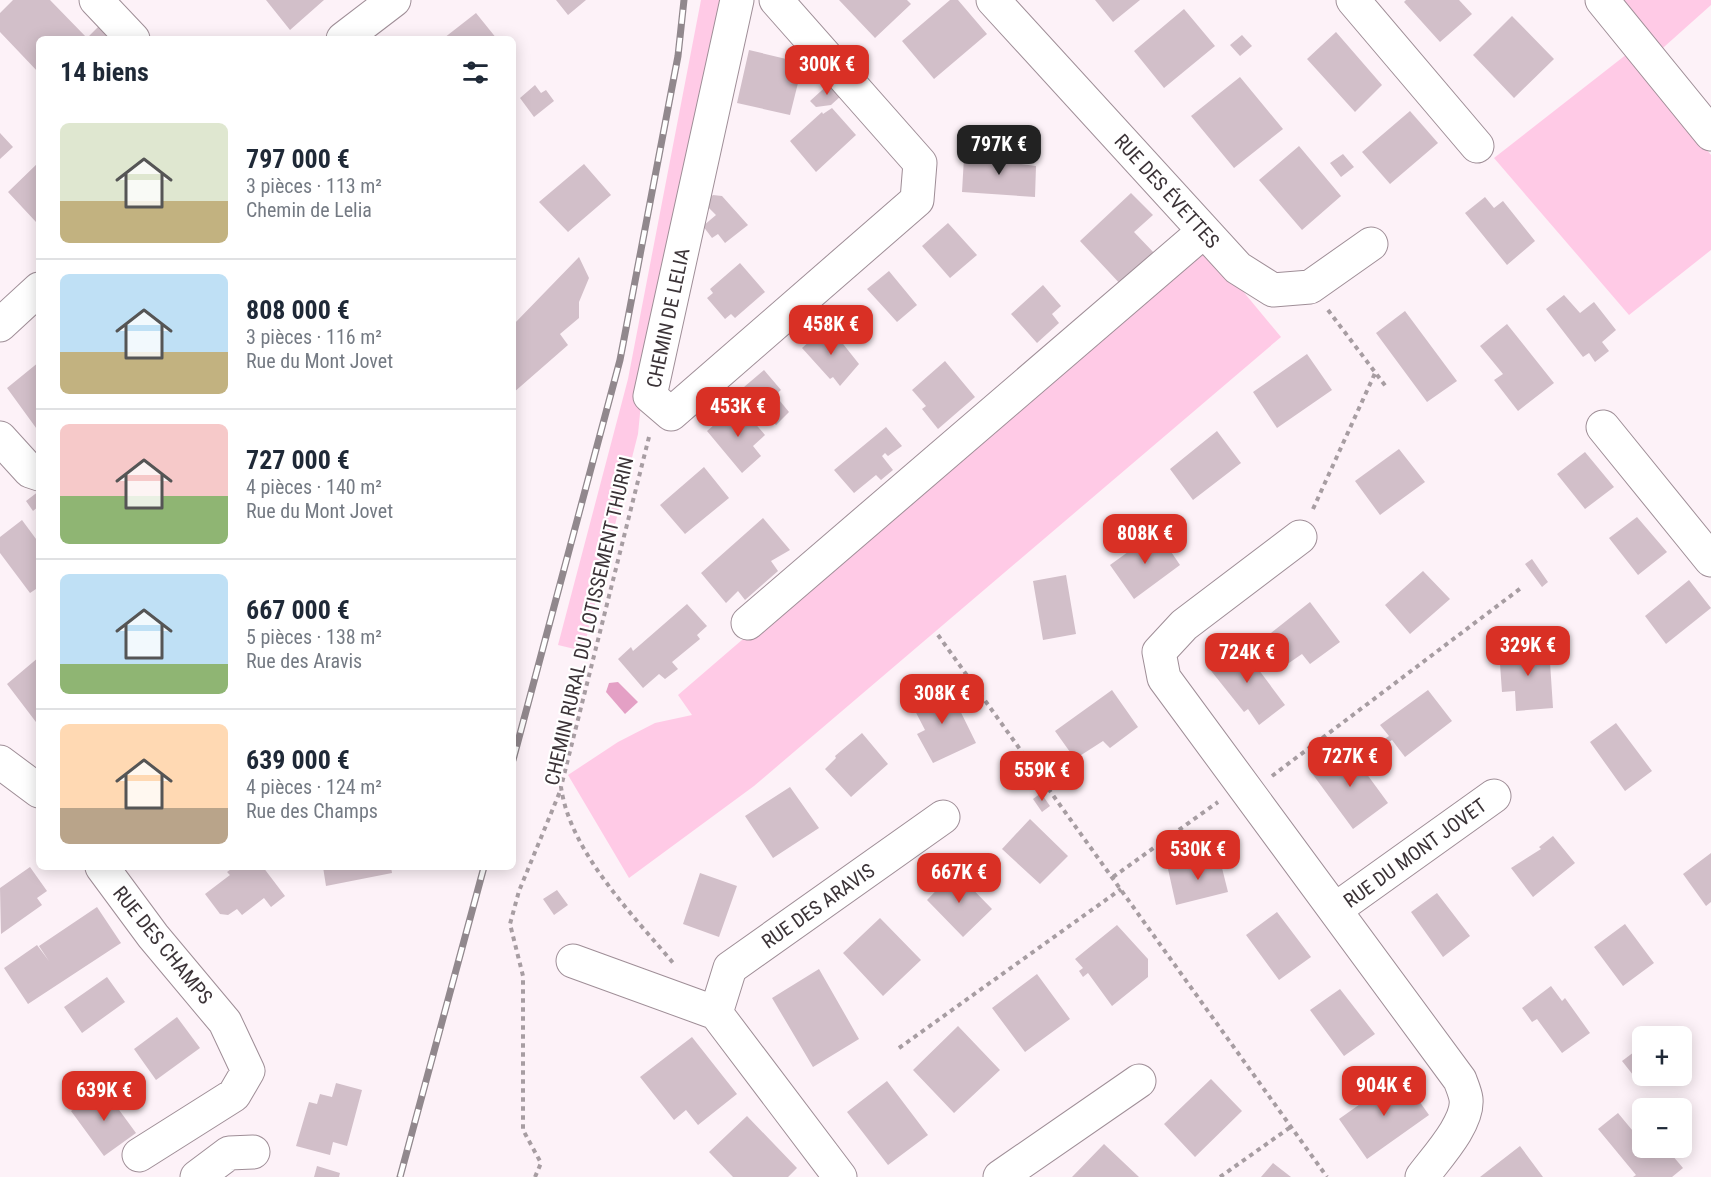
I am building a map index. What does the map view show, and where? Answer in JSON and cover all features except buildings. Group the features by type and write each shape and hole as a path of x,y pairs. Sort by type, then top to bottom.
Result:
{"street":[{"path":"96,0 130,36"},
{"path":"347,36 394,0"},
{"name":"CHEMIN DE LELIA","path":"737,0 650,396 671,414 917,200 920,163 776,0"},
{"name":"RUE DES ÉVETTES","path":"993,0 1238,268 1273,290 1310,287"},
{"path":"1353,0 1477,146"},
{"path":"1602,0 1711,134"},
{"path":"748,623 1203,232"},
{"path":"1310,287 1371,244"},
{"path":"0,325 36,292"},
{"path":"1603,427 1711,560"},
{"path":"0,438 30,471 36,473"},
{"name":"RUE DU MONT JOVET","path":"1300,537 1185,625 1159,652 1164,678 1460,1080 1466,1100 1463,1117 1422,1177"},
{"path":"0,762 36,789"},
{"name":"RUE DU MONT JOVET","path":"1336,909 1494,796"},
{"name":"RUE DES ARAVIS","path":"716,1013 730,969 943,817"},
{"name":"RUE DES CHAMPS","path":"104,870 153,936 225,1022 248,1071 234,1095 139,1155"},
{"path":"573,961 716,1013 840,1177"},
{"path":"1000,1177 1139,1081"},
{"path":"197,1177 229,1153 253,1152"}],"path":[{"path":"1310,287 1387,388"},
{"path":"1300,537 1376,371"},
{"name":"CHEMIN RURAL DU LOTISSEMENT THURIN","path":"660,404 641,464 561,788 568,819 589,857 677,968"},
{"path":"1113,877 1246,788 1521,588"},
{"path":"938,635 1327,1177"},
{"path":"535,1177 541,1163 523,1130 523,976 510,924 519,891 561,788"},
{"path":"899,1048 1121,889"},
{"path":"1220,1177 1292,1126"}],"shaded area":[{"path":"701,0 728,0 642,393 638,434 583,651 558,645 628,379"},
{"path":"1624,0 1711,0 1711,5 1655,55 1625,6"},
{"path":"1627,54 1711,155 1711,250 1629,315 1494,158"},
{"path":"1203,243 1281,337 754,786 629,878 568,775 618,742 655,723 692,715 678,695"},
{"path":"618,682 638,702 625,714 606,692 609,683"}],"railway":[{"path":"516,749 620,360 678,56 684,0"},
{"path":"400,1177 483,870"}]}
